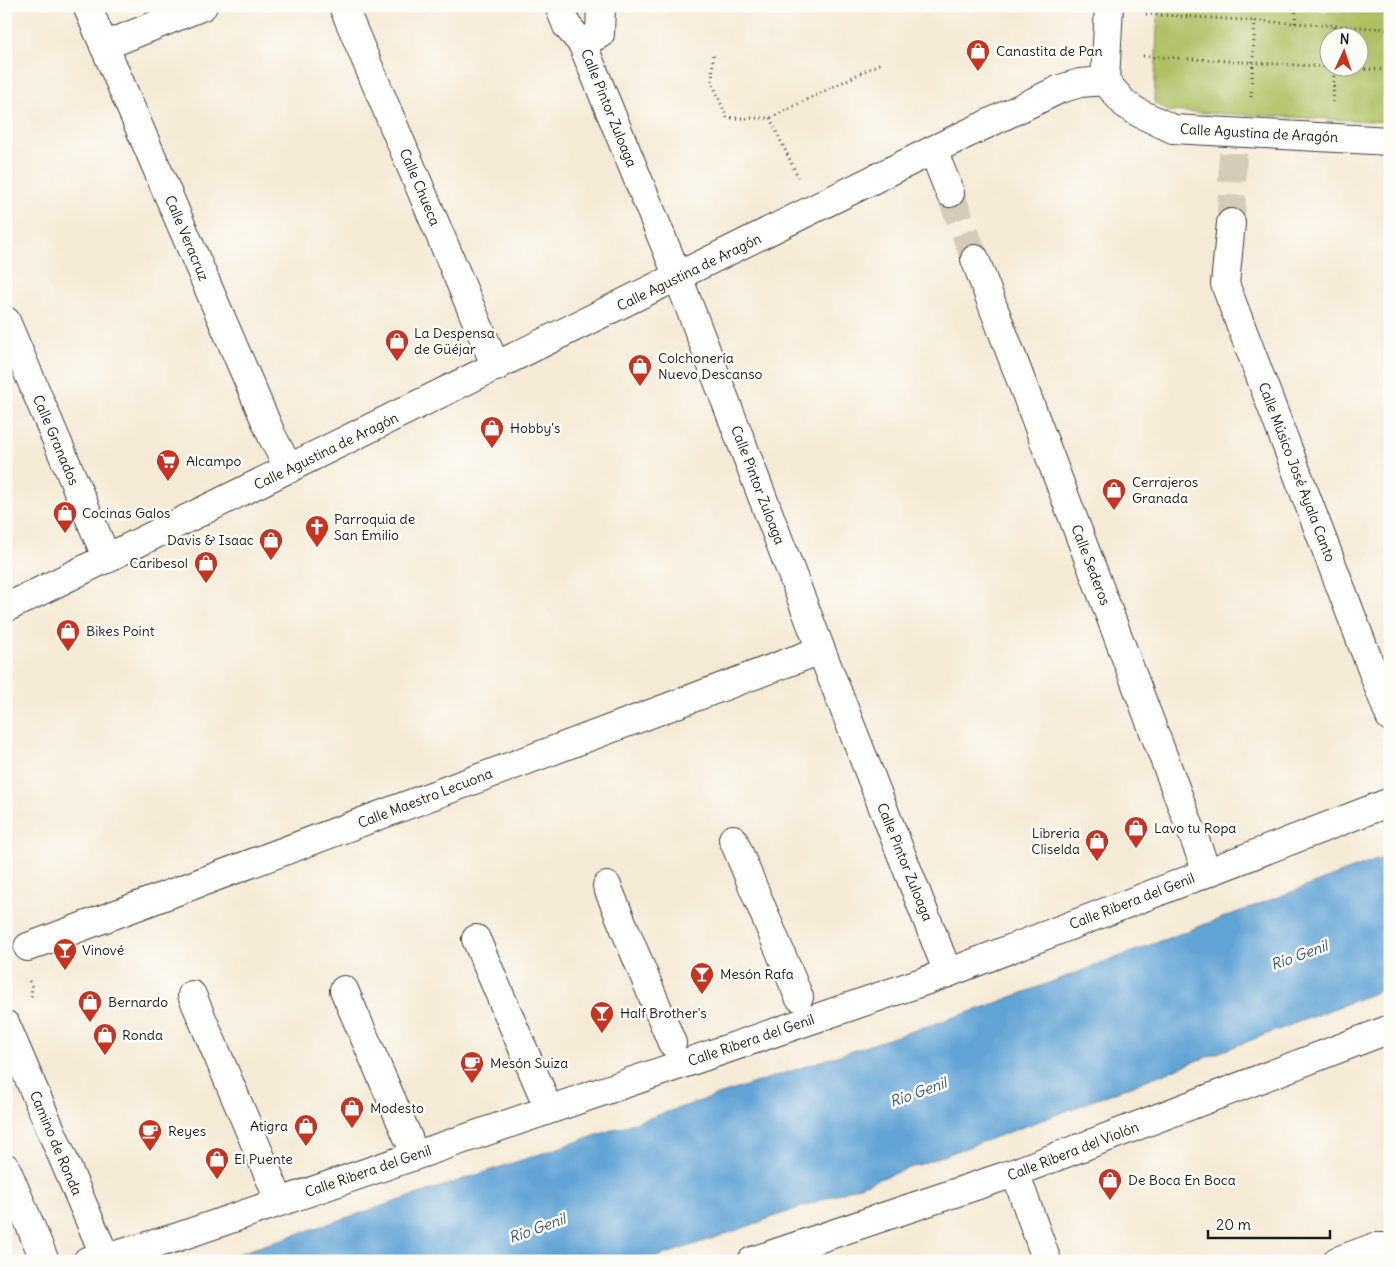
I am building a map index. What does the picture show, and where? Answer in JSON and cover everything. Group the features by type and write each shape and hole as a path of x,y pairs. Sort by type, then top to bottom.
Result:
{"street":[{"name":"Calle Veracruz","path":"87,6 268,427 289,469"},
{"path":"104,46 203,6"},
{"name":"Calle Chueca","path":"343,6 496,367"},
{"path":"558,6 567,26 582,43"},
{"name":"Calle Pintor Zuloaga","path":"601,6 600,34 582,43 678,277 821,650 948,973"},
{"path":"1105,81 1109,6"},
{"name":"Calle Agustina de Aragón","path":"6,608 1060,89 1080,83 1105,81 1125,104 1173,129 1234,141 1390,141"},
{"path":"934,150 950,193"},
{"name":"Calle Músico José Ayala Canto","path":"1230,223 1225,284 1390,717"},
{"name":"Calle Sederos","path":"975,259 1207,872"},
{"name":"Calle Granados","path":"6,321 107,559"},
{"name":"Calle Maestro Lecuona","path":"28,947 821,650"},
{"name":"Calle Ribera del Genil","path":"100,1260 175,1238 948,973 1390,802"},
{"name":"Calle Ribera del Genil","path":"733,839 799,997"},
{"name":"Calle Ribera del Genil","path":"607,886 672,1043"},
{"path":"476,939 542,1093"},
{"name":"Calle Ribera del Genil","path":"344,990 409,1140"},
{"path":"192,994 274,1188"},
{"name":"Camino de Ronda","path":"6,1025 100,1260"},
{"name":"Calle Ribera del Violón","path":"752,1261 1014,1173 1390,1029"},
{"path":"6,1168 45,1261"},
{"path":"1017,1178 1047,1261"},
{"path":"1338,1261 1375,1247 1390,1247"}],"path":[{"path":"1295,23 1296,6"},
{"path":"1146,14 1390,29"},
{"path":"1251,98 1255,20"},
{"path":"713,55 712,82 727,118 770,118 881,63"},
{"path":"1143,56 1318,66"},
{"path":"1368,69 1390,70"},
{"path":"1333,103 1334,78"},
{"path":"770,118 799,179"}],"green space":[{"path":"1158,6 1316,6 1316,11 1390,14 1390,122 1167,111 1154,102"}],"water":[{"name":"Río Genil","path":"1390,855 1390,987 1029,1125 729,1233 645,1261 216,1261 985,1007"}],"tunnel":[{"path":"1231,223 1233,150"},
{"path":"950,193 975,259"}],"place":[{"name":"Canastita de Pan","path":"978,72"},
{"name":"La Despensa de Güéjar","path":"397,362"},
{"name":"Colchonería Nuevo Descanso","path":"640,387"},
{"name":"Hobby's","path":"492,449"},
{"name":"Alcampo","path":"168,482"},
{"name":"Cerrajeros Granada","path":"1114,511"},
{"name":"Cocinas Galos","path":"65,534"},
{"name":"Parroquia de San Emilio","path":"317,548"},
{"name":"Davis & Isaac","path":"271,561"},
{"name":"Caribesol","path":"206,584"},
{"name":"Bikes Point","path":"68,652"},
{"name":"Lavo tu Ropa","path":"1136,849"},
{"name":"Libreria Cliselda","path":"1097,862"},
{"name":"Vinové","path":"65,971"},
{"name":"Mesón Rafa","path":"702,995"},
{"name":"Bernardo","path":"90,1023"},
{"name":"Half Brother's","path":"602,1034"},
{"name":"Ronda","path":"105,1056"},
{"name":"Mesón Suiza","path":"472,1084"},
{"name":"Modesto","path":"352,1129"},
{"name":"Atigra","path":"306,1147"},
{"name":"Reyes","path":"150,1152"},
{"name":"El Puente","path":"217,1180"},
{"name":"De Boca En Boca","path":"1110,1201"}]}
